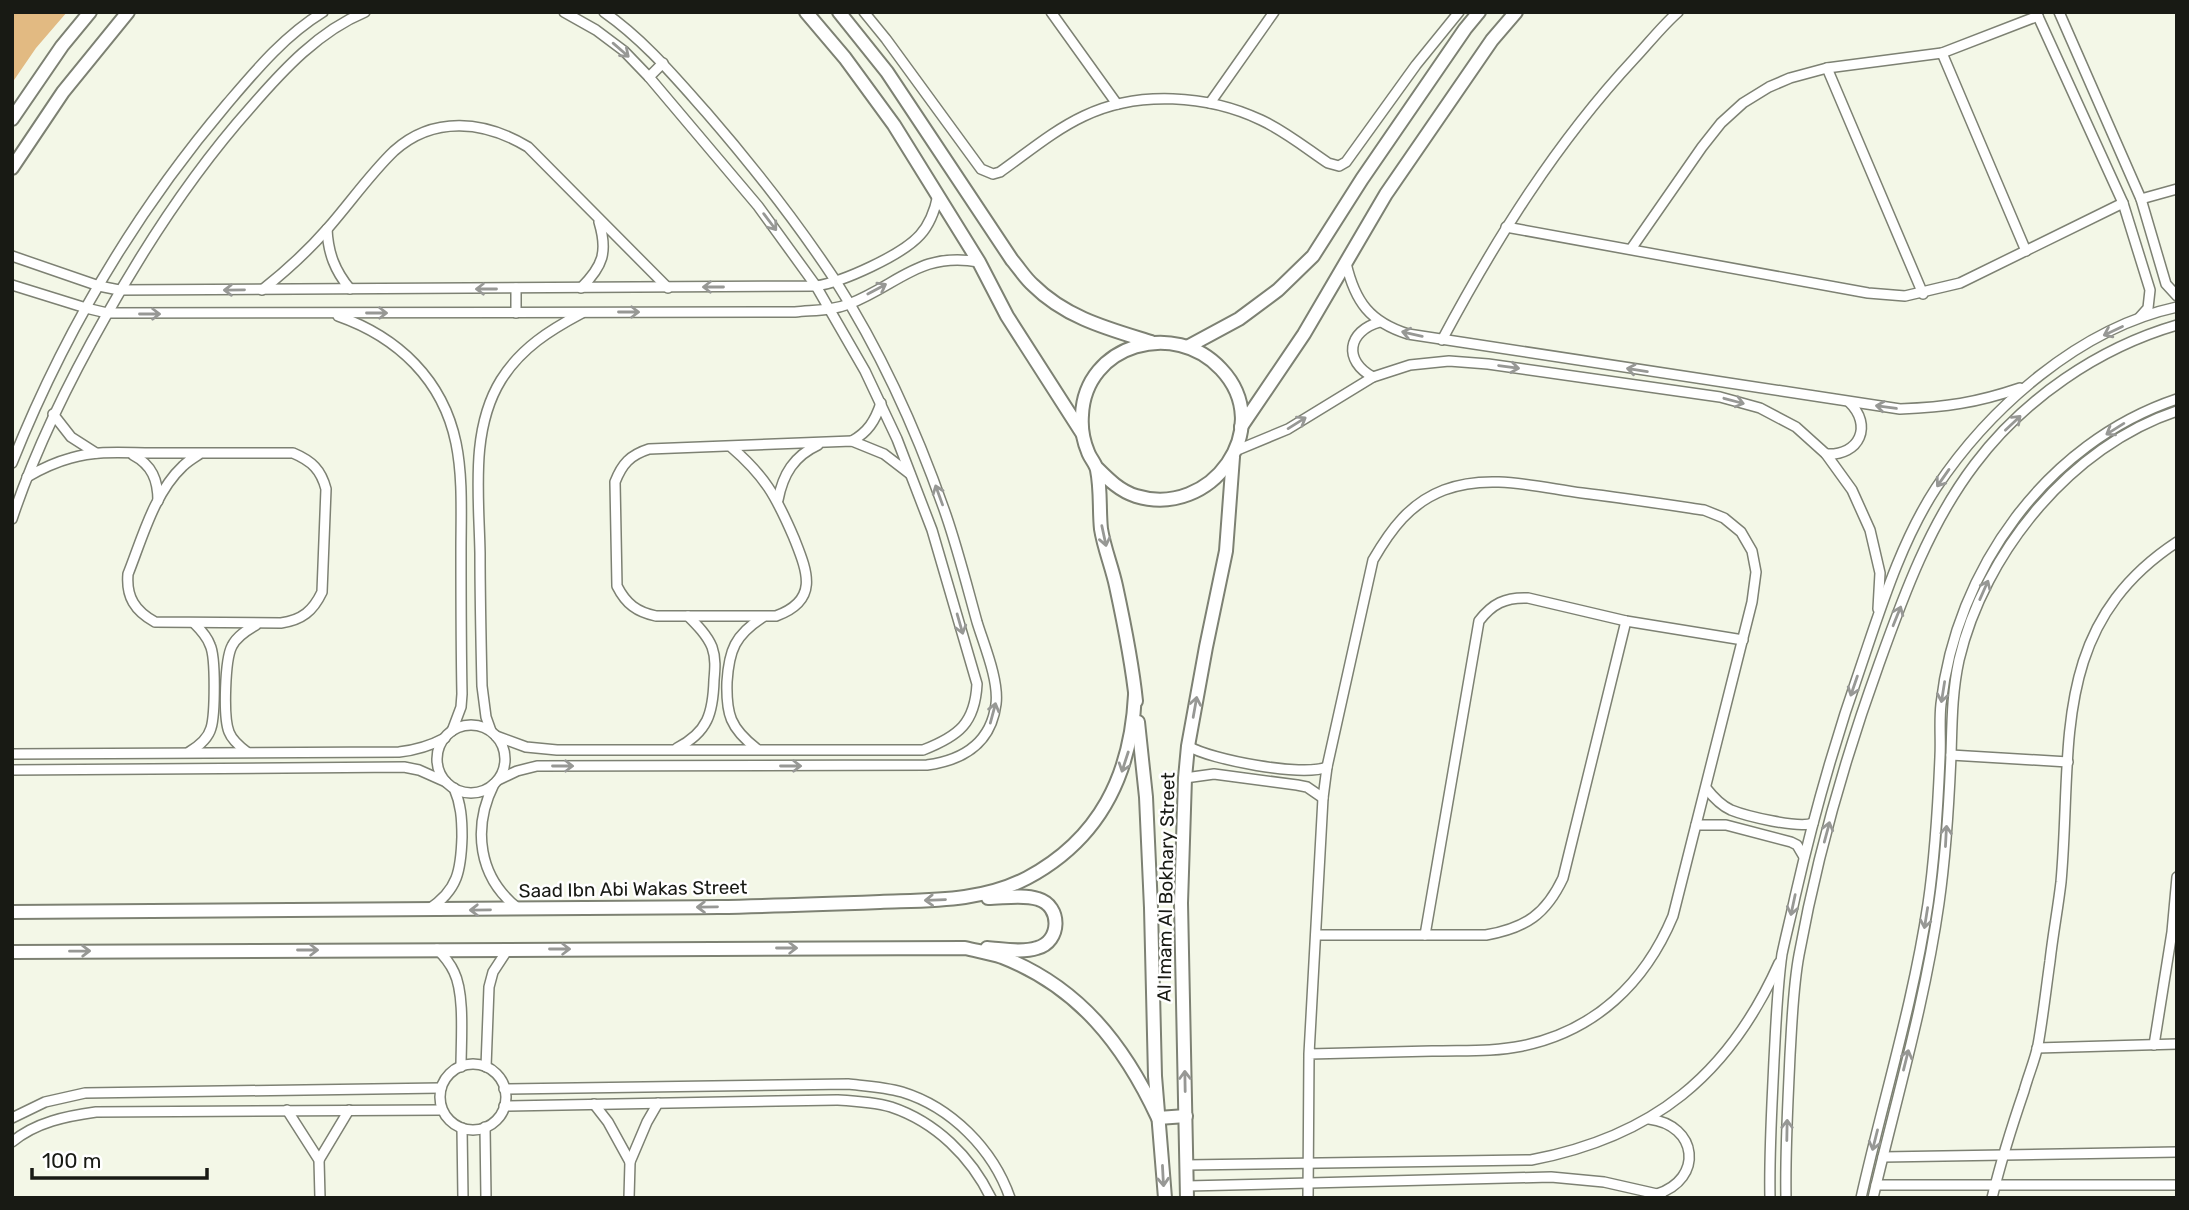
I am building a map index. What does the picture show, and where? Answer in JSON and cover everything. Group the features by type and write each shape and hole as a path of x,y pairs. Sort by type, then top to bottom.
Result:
{"street":[{"path":"12,119 62,46 90,12"},
{"path":"12,168 63,92 128,12"},
{"path":"12,463 46,385 86,308 158,195 215,118 270,54 323,12"},
{"path":"12,754 400,752 431,746 467,725 484,728 526,747 541,749 923,750 957,733 969,719 976,702 977,684 932,530 881,403 830,309 758,206 649,77 624,51 596,30 564,12"},
{"path":"12,770 404,767 419,769 462,791 479,792 517,771 537,766 928,765 948,762 966,754 982,740 992,722 996,702 995,682 947,517 929,469 887,376 836,282 776,197 663,63 636,36 604,12"},
{"path":"806,12 870,91 917,159 979,262 1007,316 1083,434"},
{"path":"839,12 887,72 1012,260 1033,286 1059,307 1089,323 1152,342 1189,346 1207,356 1222,370 1234,387 1240,407 1241,428"},
{"path":"864,12 986,173 1000,172 1070,123 1100,109 1139,100 1161,99 1210,103 1239,111 1263,121 1328,163 1339,166 1346,162 1416,65 1459,12"},
{"path":"1051,12 1117,104"},
{"path":"1210,103 1274,12"},
{"path":"1189,346 1239,319 1278,290 1313,256 1362,179 1479,12"},
{"path":"1152,342 1131,348 1112,358 1097,374 1084,402 1083,434 1088,452 1097,468 1114,485 1134,496 1157,500 1180,498 1202,489 1220,474 1234,453 1241,428 1304,334 1387,194 1492,40 1516,12"},
{"path":"1442,341 1506,227 1555,153 1610,85 1678,12"},
{"path":"2059,12 2141,199 2166,284 2177,296"},
{"path":"12,519 53,414 119,290 167,213 230,131 283,72 305,51 359,13"},
{"path":"1632,249 1721,123 1743,103 1769,87 1827,68 1942,53 2037,14 2123,203 2151,290 2148,307 2136,320"},
{"path":"1942,53 2026,251"},
{"path":"649,77 663,63"},
{"path":"1827,68 1923,294"},
{"path":"261,290 292,266 396,149 416,136 438,128 461,125 485,127 508,134 528,147 668,288"},
{"path":"2141,199 2177,189"},
{"path":"12,256 99,286 119,290 816,286 853,275 908,246 920,236 929,222 938,195"},
{"path":"1506,227 1886,296 1923,294 1961,284 2123,203"},
{"path":"581,288 600,265 604,252 604,238 599,220"},
{"path":"327,229 327,242 335,268 349,289"},
{"path":"12,285 107,313 795,312 830,309 849,304 933,261 964,259 979,262"},
{"path":"1346,263 1352,286 1363,306 1380,322 1408,334 1442,341 1900,409 1952,406 1989,399 2025,387"},
{"path":"516,288 516,313"},
{"path":"1770,1198 1772,1098 1782,955 1813,823 1843,718 1877,617 1913,530 1935,490 1961,452 1991,418 2025,387 2078,349 2136,320 2177,307"},
{"path":"520,910 496,887 483,857 485,807 503,772 505,752 493,734 483,702 479,465 484,422 500,382 512,364 544,334 583,312"},
{"path":"330,313 370,329 405,353 433,386 451,424 459,466 462,694 458,720 438,755 438,765 450,785 462,818 462,860 450,890 440,902 426,911"},
{"path":"1373,377 1362,371 1354,360 1353,347 1357,335 1367,326 1380,322"},
{"path":"1786,1198 1787,1111 1798,957 1820,860 1860,715 1896,615 1930,537 1951,499 1976,463 2005,430 2037,400 2079,370 2115,350 2177,325"},
{"path":"1234,453 1288,429 1373,377 1410,365 1449,361 1488,364 1720,397 1760,408 1796,427 1826,454 1852,490 1870,530 1880,573 1877,617"},
{"path":"1861,1198 1918,967 1935,852 1941,706 1949,657 1963,610 1990,555 2010,523 2042,486 2079,453 2120,425 2177,399"},
{"path":"1826,454 1846,452 1860,438 1861,418 1849,402"},
{"path":"852,441 871,426 881,403"},
{"path":"1873,1198 1928,969 1945,853 1952,707 1959,660 1973,614 1988,581 2019,530 2050,494 2086,461 2126,435 2177,411"},
{"path":"53,414 71,437 96,453"},
{"path":"730,446 757,471 778,500 806,568 808,580 805,593 798,604 788,612 764,617 656,616 632,607 617,586 615,482 619,470 637,453 649,449 852,441 884,454 911,475"},
{"path":"778,500 787,470 797,458 825,442"},
{"path":"27,477 49,465 96,453 131,453 201,453 293,453 305,458 316,466 327,489 322,592 317,604 307,615 295,621 259,623 155,622 136,608 127,586 128,574 169,483 183,466 201,453"},
{"path":"131,453 144,460 153,473 158,487 158,503"},
{"name":"Al Imam Al Bokhary Street","path":"1187,1192 1181,903 1185,778 1188,746 1226,551 1234,453"},
{"name":"Al Imam Al Bokhary Street","path":"1097,468 1101,530 1124,625 1146,797 1158,1118 1165,1198"},
{"path":"1308,1198 1309,1054 1323,798 1327,768 1373,560 1390,530 1414,507 1443,490 1476,482 1510,483 1704,510 1724,518 1741,532 1752,551 1756,572 1752,602 1673,916 1659,947 1644,970 1623,993 1586,1021 1544,1040 1498,1049 1309,1054"},
{"path":"1992,1198 2037,1048 2060,883 2070,718 2077,678 2100,621 2117,596 2138,572 2177,542"},
{"path":"948,584 965,579"},
{"path":"1425,935 1479,621 1488,610 1499,602 1528,598 1626,621 1743,640"},
{"path":"676,749 695,737 708,719 713,704 715,659 712,646 698,625 688,616"},
{"path":"757,749 746,740 730,718 726,705 728,659 734,646 751,624 764,617"},
{"path":"1316,935 1486,935 1506,932 1525,924 1541,912 1555,897 1563,878 1626,621"},
{"path":"188,753 206,739 211,729 213,689 214,654 206,637 194,623"},
{"path":"248,752 233,739 226,721 228,654 240,636 259,623"},
{"path":"714,681 727,682"},
{"path":"213,689 227,688"},
{"name":"Saad Ibn Abi Wakas Street","path":"12,912 520,910 808,905 963,899 1025,879 1053,862 1077,841 1098,816 1115,788 1133,727 1135,695"},
{"path":"1188,746 1216,758 1299,771 1319,771 1327,768"},
{"path":"102,753 102,769"},
{"path":"1951,755 2068,762"},
{"path":"1185,778 1214,774 1307,787 1323,798"},
{"path":"1706,788 1713,797 1731,810 1793,825 1813,823"},
{"path":"1696,825 1726,825 1791,842 1797,845 1804,858"},
{"path":"2154,1045 2175,932 2177,877"},
{"path":"12,953 1038,948 1053,936 1056,918 1052,909 1037,898 963,899"},
{"path":"965,948 1000,957 1059,988 1107,1032 1127,1059 1158,1118 1186,1116"},
{"path":"437,949 455,973 460,989 461,1067"},
{"path":"486,1067 489,987 494,972 508,949"},
{"path":"1187,1166 1531,1160 1576,1149 1649,1119 1699,1081 1741,1035 1764,996 1782,955"},
{"path":"2037,1048 2177,1044"},
{"path":"461,1067 486,1067 494,1072 504,1088 505,1106 494,1122 485,1128 462,1128 454,1124 442,1110 441,1088 445,1079 461,1067"},
{"path":"504,1088 848,1084 901,1092 924,1101 953,1119 973,1137 1000,1173 1010,1198"},
{"path":"12,1118 45,1102 85,1093 441,1088"},
{"path":"505,1106 837,1100 868,1102 891,1107 935,1129 978,1172 991,1198"},
{"path":"629,1198 630,1162 658,1103"},
{"path":"594,1104 614,1132 630,1162"},
{"path":"287,1110 319,1160 320,1198"},
{"path":"319,1160 349,1110"},
{"path":"12,1142 41,1125 68,1116 96,1112 442,1110"},
{"path":"1187,1192 1308,1182 1551,1177 1604,1182 1659,1196 1679,1182 1686,1172 1688,1147 1683,1135 1674,1126 1662,1120 1649,1119"},
{"path":"462,1128 463,1198"},
{"path":"485,1128 486,1198"},
{"path":"1884,1157 2177,1152"},
{"path":"1876,1185 2177,1185"}],"shaded area":[{"path":"12,12 67,12 36,48 12,83"}]}
